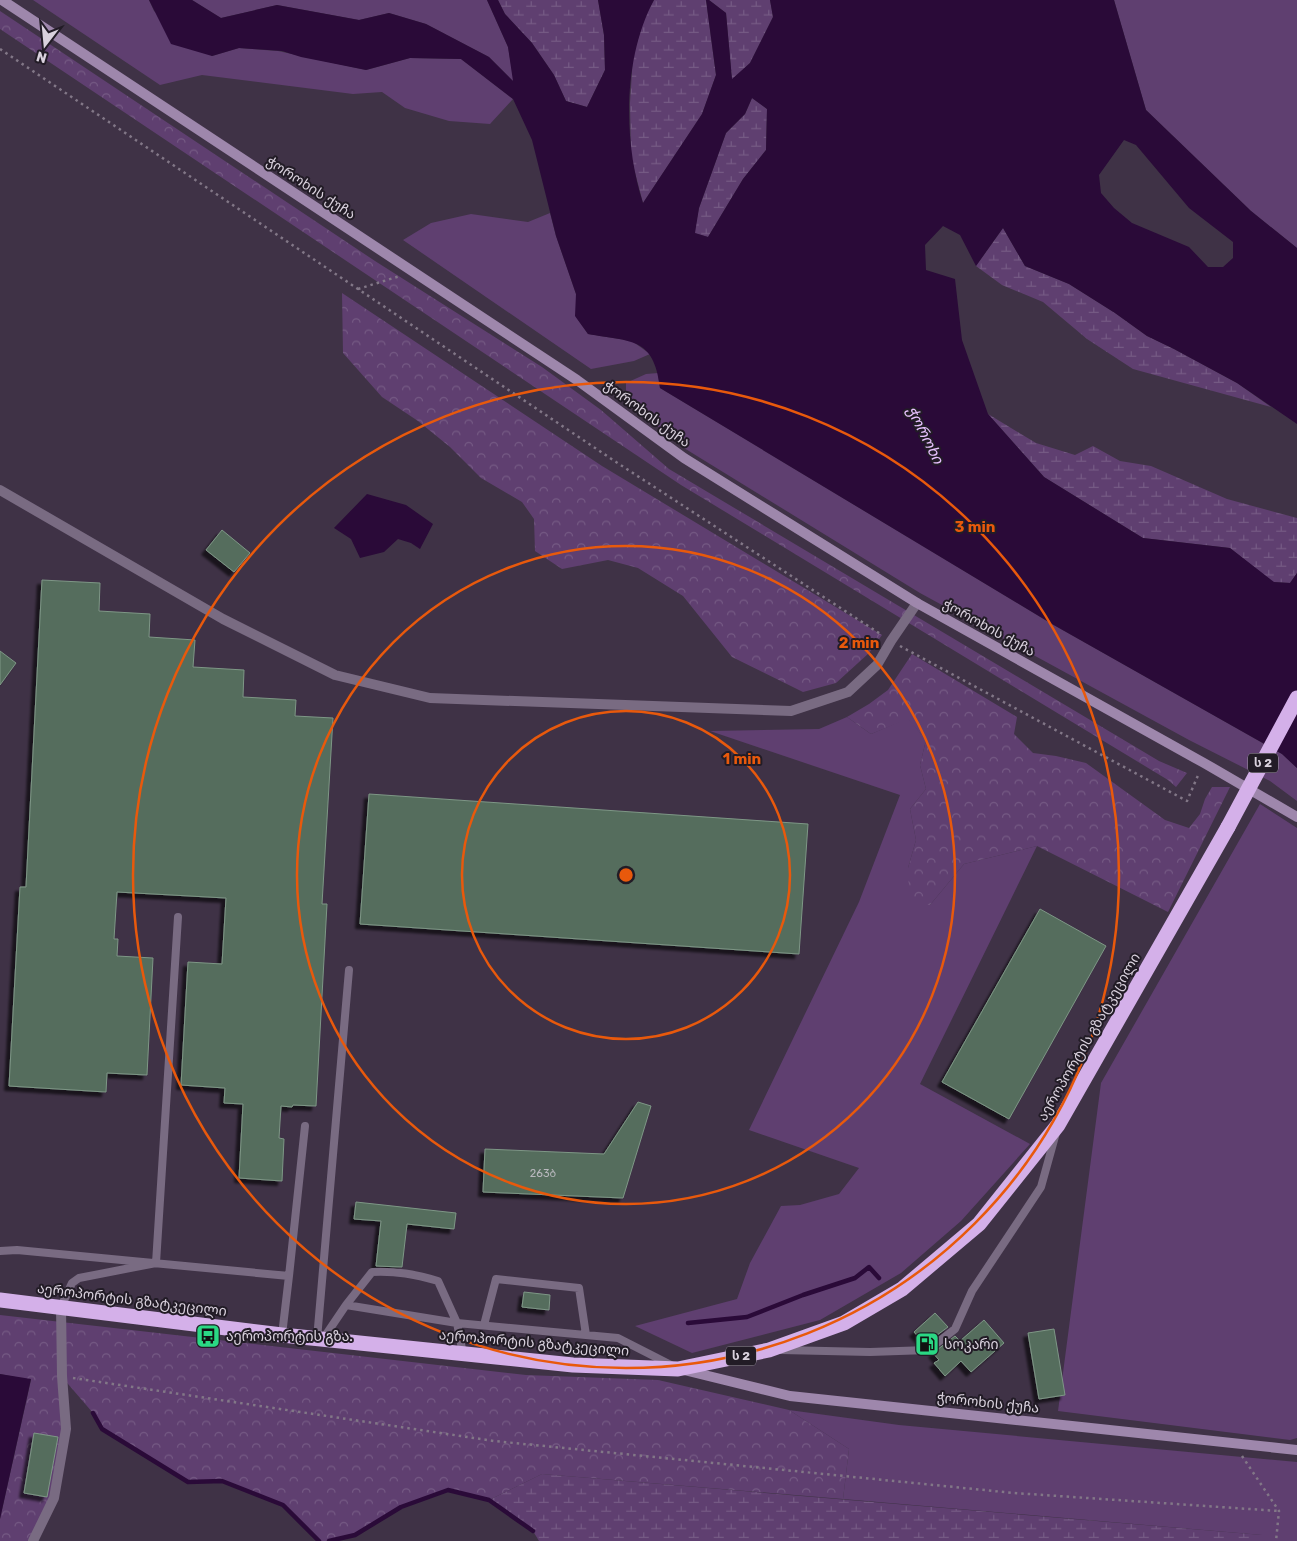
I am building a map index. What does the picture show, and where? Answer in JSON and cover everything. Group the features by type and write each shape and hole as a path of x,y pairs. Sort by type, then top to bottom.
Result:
{"highway":[{"name":"აეროპორტის გზატკეცილი","path":"0,1300 282,1336 573,1365 678,1368 769,1350 844,1323 902,1289 979,1224 1058,1125 1228,827 1297,698"}],"street":[{"name":"ჭოროხის ქუჩა","path":"2,0 577,380 684,458 917,603 1297,817"},
{"path":"0,490 223,619 335,675 430,698 792,711 848,692 877,665 917,603"},
{"path":"33,1541 54,1498 66,1429 62,1376 62,1308"},
{"name":"ჭოროხის ქუჩა","path":"678,1368 790,1396 1297,1450"}],"lane":[{"path":"156,1263 178,917"},
{"path":"320,1339 350,970"},
{"path":"769,1350 870,1352 928,1350 955,1328 972,1291 1041,1187 1058,1125"},
{"path":"282,1336 305,1126"},
{"path":"0,1251 18,1250 289,1276"},
{"path":"62,1308 72,1283 79,1278 156,1263"},
{"path":"320,1339 372,1272 395,1271 415,1274 438,1281 457,1323 463,1354"},
{"path":"484,1325 496,1279 580,1288 586,1335"},
{"path":"346,1305 457,1323 618,1338 678,1368"}],"path":[{"path":"0,49 616,462 912,654 1187,801 1204,763"},
{"path":"358,289 414,272"},
{"path":"62,1376 494,1441 1014,1493 1279,1512"},
{"path":"1232,1442 1279,1512 1276,1541"}],"green space":[{"path":"33,0 149,0 154,11 212,56 239,48 278,51 366,70 410,58 461,59 513,99 490,124 449,121 405,108 382,92 353,94 202,75 160,85"},
{"path":"192,0 487,0 508,47 514,82 489,57 426,24 389,13 359,20 277,5 221,18"},
{"path":"498,0 598,0 604,35 605,70 587,107 566,101 554,75 532,43 505,14"},
{"path":"654,0 706,0 716,75 702,114 643,203 631,157 630,103 633,56 645,16"},
{"path":"709,0 770,0 773,17 750,63 732,80 726,13"},
{"path":"1114,0 1297,0 1297,248 1251,211 1146,110"},
{"path":"0,11 375,261 542,367 601,410 669,469 1159,761 1187,773 1176,787 1168,780 681,485 0,29"},
{"path":"752,98 767,109 766,150 743,179 708,237 694,233 699,208 726,133 745,114"},
{"path":"550,213 576,294 576,317 588,334 632,341 650,354 634,361 591,369 403,240 431,223 471,214 528,222"},
{"path":"1003,228 1025,266 1069,284 1147,336 1237,383 1271,407 1133,369 1087,339 1043,302 1002,285 976,266"},
{"path":"342,293 602,466 882,635 869,653 836,683 803,692 732,657 683,596 638,568 608,560 562,569 535,551 534,519 522,502 481,478 450,447 418,421 382,397 343,353"},
{"path":"658,373 660,388 1052,624 1282,754 1297,768 1297,801 1270,781 1189,740 920,593 684,448 626,400 626,383 646,374"},
{"path":"988,414 1036,443 1075,455 1093,446 1120,461 1151,466 1227,499 1297,518 1297,573 1290,583 1273,582 1230,548 1143,538 1044,477"},
{"path":"912,654 1017,717 1014,734 1033,753 1086,763 1165,820 1189,828 1200,814 1205,799 1212,787 1230,787 1168,912 1037,846 964,864 930,905 909,903 908,868 916,840 910,809 926,789 920,765 926,740 908,719 871,734 847,717 888,690"},
{"path":"847,717 871,734 908,718 926,740 920,765 926,789 910,809 916,840 908,868 930,905 964,864 1037,846 920,1084 1030,1144 961,1221 901,1273 820,1320 692,1353 635,1326 737,1299 750,1263 781,1206 800,1205 839,1194 859,1168 749,1130 859,902 900,795 710,731 819,729"},
{"path":"1260,804 1297,828 1297,1438 1290,1440 1058,1411 1101,1083"},
{"path":"0,1315 526,1375 658,1380 789,1410 849,1449 843,1499 542,1474 489,1500 448,1490 401,1507 355,1535 329,1541 319,1541 283,1505 222,1481 188,1482 102,1429 93,1413 62,1377 66,1429 54,1498 33,1541 0,1541 0,1519 31,1380 0,1374"},
{"path":"789,1410 899,1425 1297,1462 1297,1541 1262,1541 1262,1535 843,1499 849,1449"},
{"path":"542,1474 1262,1535 1262,1541 539,1541 533,1531 489,1500"}],"water":[{"name":"ჭოროხი","path":"149,0 192,0 221,18 277,5 359,20 389,13 426,24 489,57 513,81 508,47 487,0 498,0 505,14 532,43 554,75 566,101 587,107 605,70 604,35 598,0 654,0 636,47 629,100 632,154 636,179 643,203 702,114 716,75 706,0 709,0 726,13 732,79 750,63 773,17 770,0 1114,0 1146,110 1251,211 1297,248 1297,424 1237,383 1147,336 1069,284 1025,266 1003,228 976,266 960,235 943,226 925,245 926,270 955,279 962,340 988,414 1044,477 1143,538 1230,548 1274,582 1290,583 1297,573 1297,768 1282,754 1052,624 660,388 657,371 652,359 646,350 638,344 616,338 588,334 575,316 576,294 556,236 532,140 513,99 461,59 410,58 366,70 301,57 282,51 239,48 212,56 171,44","holes":["752,98 767,109 766,150 743,179 708,237 695,233 699,208 726,133 745,114","1124,140 1136,145 1189,208 1233,242 1233,258 1223,267 1208,267 1189,247 1132,223 1114,208 1101,193 1099,175"]},
{"path":"367,494 406,505 433,524 420,549 411,543 398,539 384,552 360,558 351,539 334,528"},
{"path":"0,1374 31,1379 0,1519"}],"building":[{"path":"222,530 250,553 234,572 206,550"},
{"path":"42,580 100,583 99,611 150,614 149,637 195,640 193,667 244,670 243,697 296,700 295,716 333,718 322,904 327,904 316,1106 281,1106 279,1138 284,1139 282,1181 239,1178 243,1104 224,1103 225,1088 181,1085 188,962 222,964 226,898 117,892 114,939 118,939 117,956 153,958 147,1075 107,1073 106,1092 9,1086 20,887 26,887"},
{"path":"0,651 16,663 0,685"},
{"path":"369,794 808,824 799,954 360,924"},
{"path":"1040,909 1106,946 1009,1119 942,1082"},
{"path":"638,1102 651,1106 623,1198 483,1192 485,1149 604,1154"},
{"path":"356,1202 456,1213 454,1229 407,1224 402,1267 376,1266 381,1221 354,1219"},
{"path":"524,1292 550,1295 549,1310 522,1307"},
{"path":"935,1313 948,1327 925,1344 914,1332"},
{"path":"984,1320 1004,1343 971,1372 961,1361 945,1376 934,1363 939,1360 933,1353 955,1336 960,1341"},
{"path":"1054,1329 1065,1395 1039,1399 1028,1333"},
{"path":"34,1433 58,1437 47,1497 24,1493"}],"waterway":[{"path":"688,1323 747,1317 803,1295 855,1278 869,1267 879,1278"},
{"path":"93,1413 102,1429 188,1482 222,1481 283,1505 319,1541"},
{"path":"329,1541 355,1535 401,1507 448,1490 489,1500 533,1531"}],"place":[{"name":"აეროპორტის გზა.","path":"208,1336"},
{"name":"სოკარი","path":"927,1344"}]}
